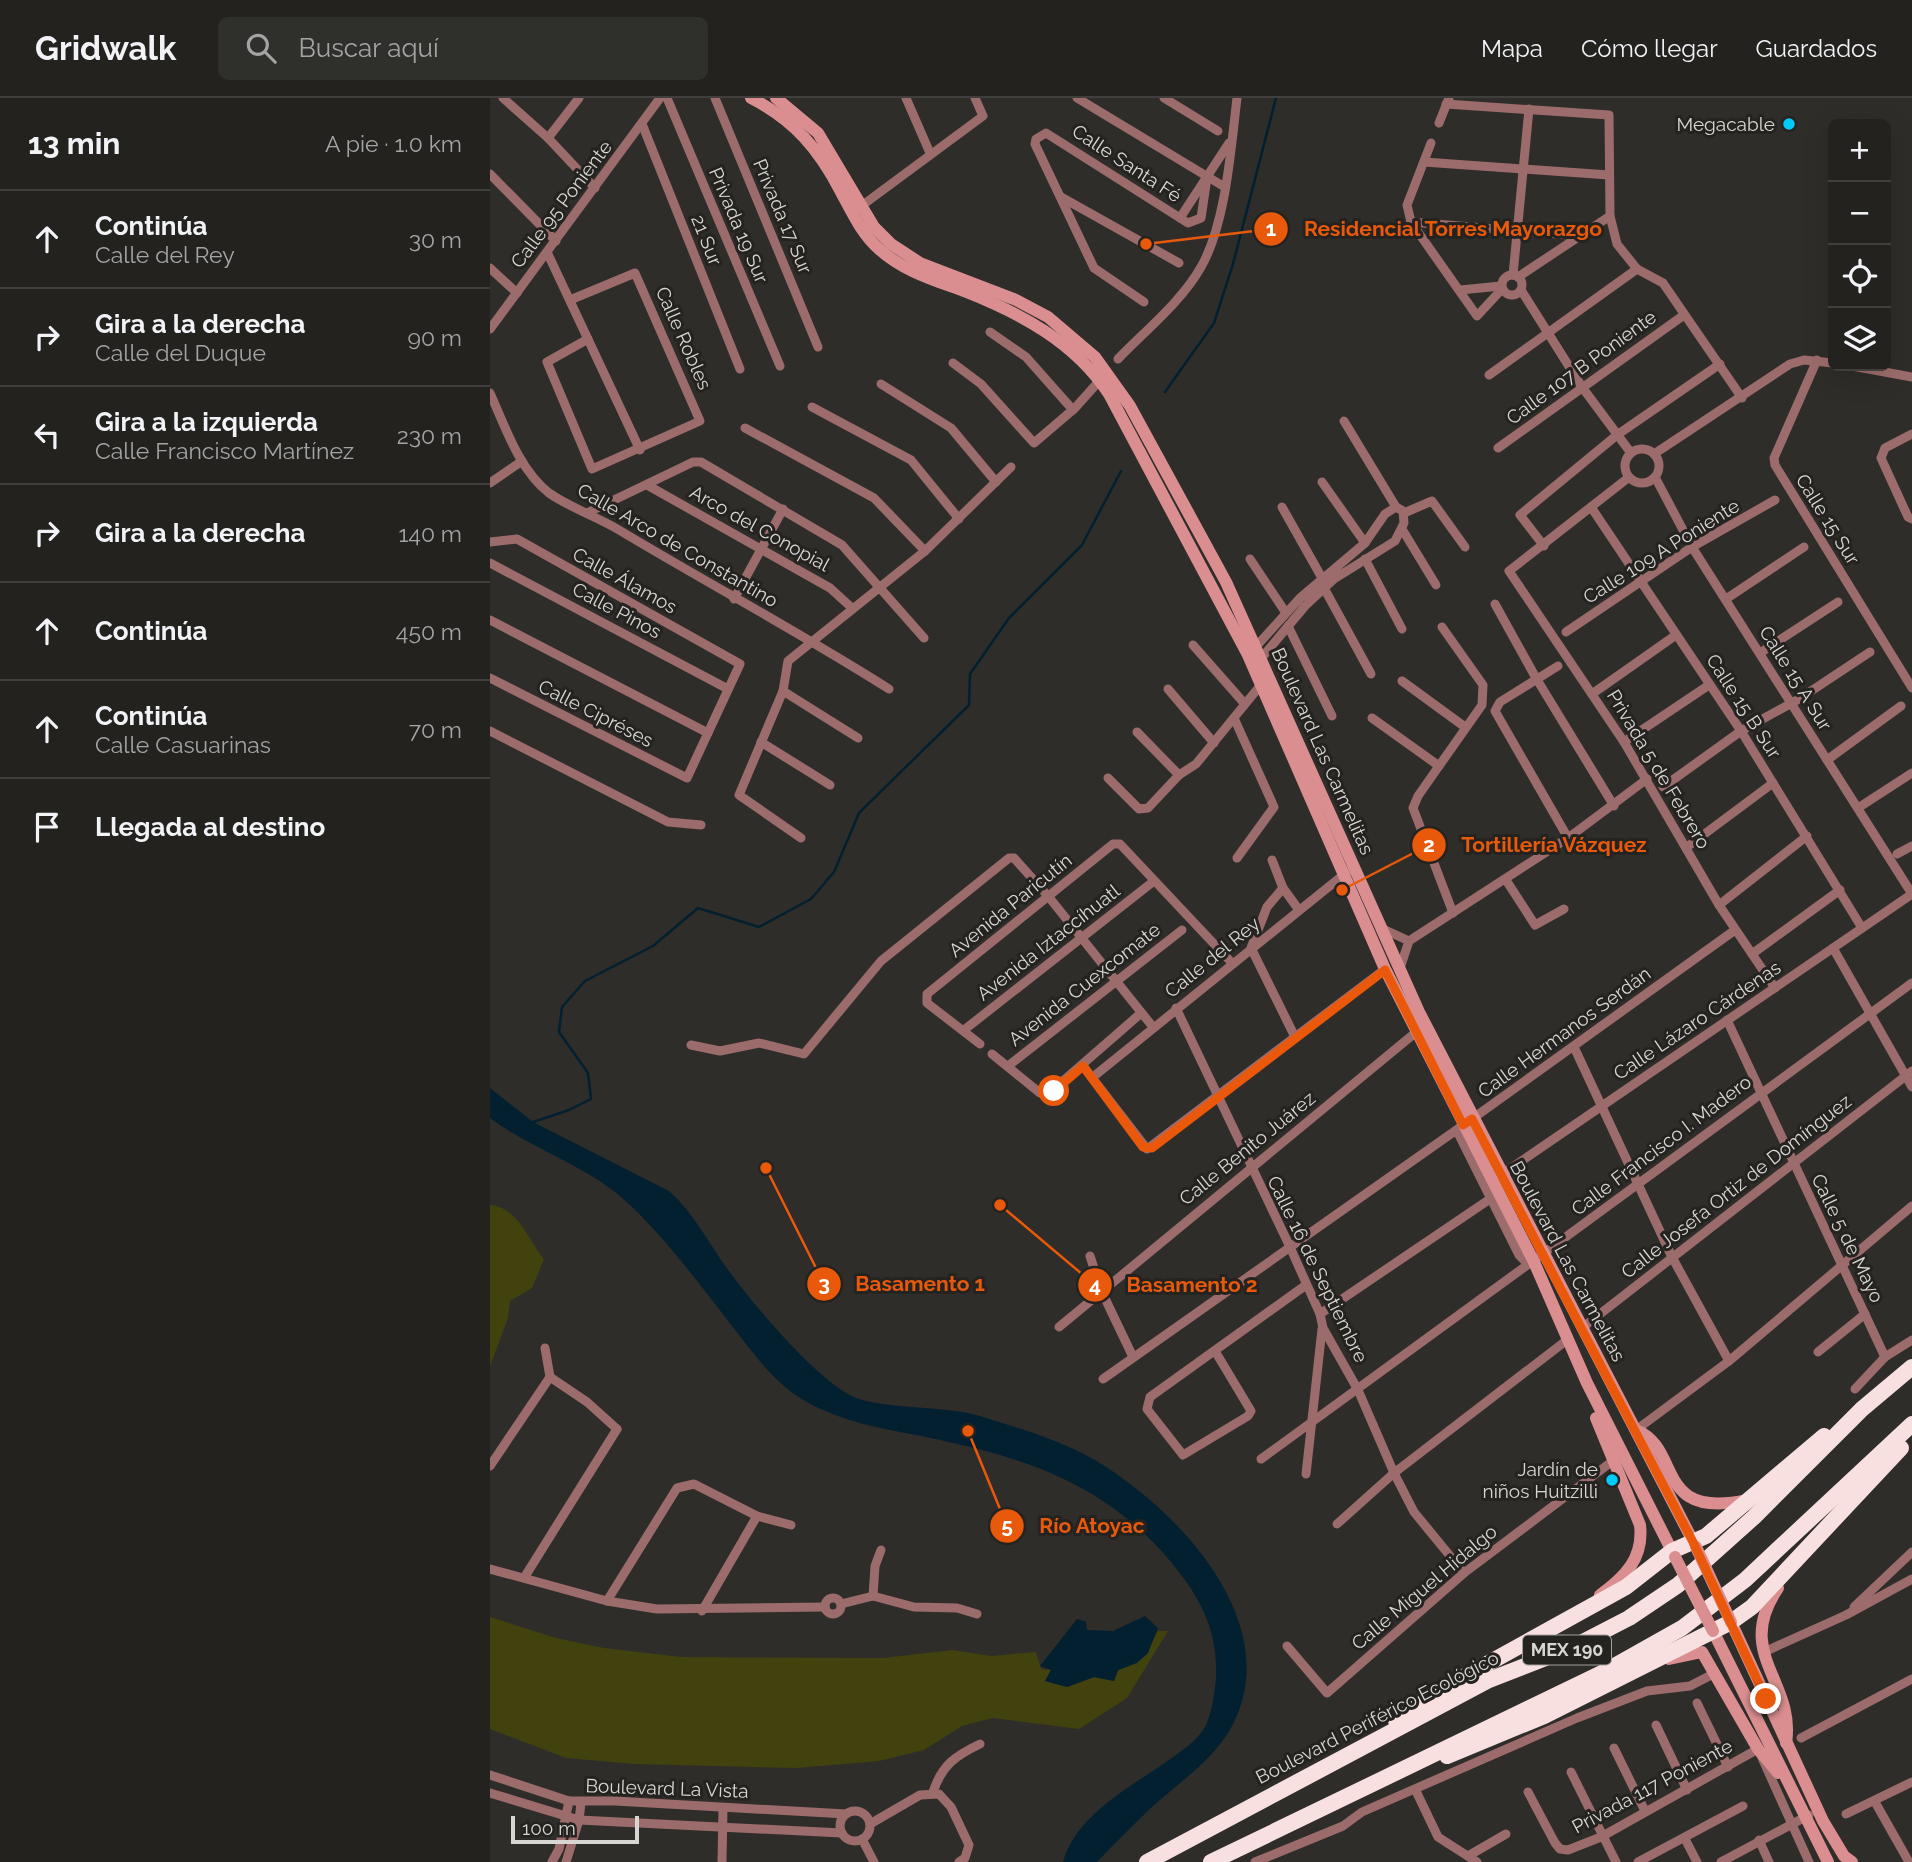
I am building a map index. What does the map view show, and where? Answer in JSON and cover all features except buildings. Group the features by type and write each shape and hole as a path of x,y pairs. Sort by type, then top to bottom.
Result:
{"highway":[{"name":"Boulevard Periférico Ecológico","path":"1147,1862 1489,1680 1571,1648 1629,1618 1678,1585 1755,1517 1862,1409 1912,1367"},
{"path":"1359,1751 1449,1685 1626,1587 1673,1554 1695,1545 1805,1449 1862,1409"},
{"name":"MEX 190","path":"1211,1862 1466,1736 1602,1673 1682,1628 1745,1580 1912,1424"},
{"path":"1379,1781 1544,1716 1731,1622 1752,1606 1853,1496 1912,1438"}],"main road":[{"name":"Boulevard Las Carmelitas","path":"751,98 782,115 808,139 870,231 920,263 1041,312 1067,331 1095,358 1130,406 1226,582 1254,657"},
{"name":"Boulevard Las Carmelitas","path":"776,98 818,133 860,206 878,248 906,269 988,302 1037,326 1078,357 1100,380 1254,657 1349,870 1385,970 1415,1033 1501,1175 1587,1383 1828,1862"},
{"name":"Boulevard Las Carmelitas","path":"1349,870 1382,929 1468,1122 1538,1259 1582,1328 1636,1430 1695,1545 1818,1810 1844,1856 1852,1862"},
{"path":"1548,1631 1611,1587 1638,1555 1640,1525 1587,1398 1587,1383"},
{"path":"1636,1430 1654,1444 1669,1476 1687,1494 1714,1505 1747,1500"},
{"path":"1786,1743 1788,1722 1764,1652 1761,1620 1769,1601 1796,1561"},
{"path":"1635,1670 1696,1651 1707,1657 1758,1749 1791,1788"}],"street":[{"path":"503,98 548,138 595,188"},
{"path":"548,138 579,98"},
{"name":"Calle 95 Poniente","path":"490,330 660,98"},
{"name":"Privada 19 Sur","path":"667,98 780,366"},
{"name":"Privada 17 Sur","path":"715,98 818,347"},
{"path":"906,98 930,153"},
{"path":"860,206 983,116 975,98"},
{"path":"1077,98 1223,186"},
{"path":"1164,98 1218,131"},
{"path":"1118,359 1191,282 1201,267 1218,225 1237,98"},
{"path":"1439,123 1447,101 1609,115 1610,216 1616,244 1637,270 1663,283 1742,398"},
{"path":"1529,109 1515,276 1521,290 1583,387 1631,453"},
{"name":"21 Sur","path":"642,124 740,369"},
{"name":"Calle Santa Fé","path":"1060,196 1035,144 1036,139 1046,133 1192,223 1201,218 1206,178"},
{"path":"1180,218 1232,138"},
{"path":"1431,143 1407,205 1411,222 1477,316 1501,287 1506,276 1515,276 1610,216"},
{"path":"1424,162 1609,175"},
{"path":"490,174 556,241"},
{"path":"1060,196 1179,263"},
{"path":"1060,196 1094,268 1144,302"},
{"path":"1411,222 1581,236"},
{"path":"547,252 570,300 640,450 592,469 547,362 588,339"},
{"path":"490,268 517,293"},
{"path":"1489,375 1637,270"},
{"name":"Calle Robles","path":"570,300 631,272 638,276 700,418 697,424 640,450"},
{"path":"1460,290 1501,287 1511,296 1521,290"},
{"name":"Calle 107 B Poniente","path":"1498,448 1685,314"},
{"path":"990,332 1026,357 1073,410"},
{"path":"1654,454 1790,364 1817,360 1828,362"},
{"name":"Calle 15 Sur","path":"1817,360 1774,458 1775,465 1912,688"},
{"path":"953,363 981,384 1031,441 1038,443 1100,380"},
{"path":"1628,478 1545,546 1520,515 1617,435 1720,364"},
{"path":"1879,371 1912,377"},
{"path":"881,384 951,428 996,482"},
{"name":"Calle Arco de Constantino","path":"490,393 522,461 549,493 589,512 734,600 811,640 889,689"},
{"path":"812,407 911,460 959,519"},
{"path":"1344,421 1396,507 1405,513"},
{"path":"745,428 874,498 925,551"},
{"path":"1912,434 1885,448 1881,458 1908,516 1912,519"},
{"path":"1640,449 1654,454 1659,463 1655,477 1645,484 1628,478 1625,462 1631,453 1640,449"},
{"path":"490,483 522,461"},
{"path":"589,512 697,461 842,545 924,638"},
{"path":"801,838 739,795 782,691 788,660 925,551 1011,467"},
{"name":"Calle 15 A Sur","path":"1655,477 1692,547 1912,894"},
{"path":"1322,482 1365,544"},
{"name":"Arco del Conopial","path":"647,485 762,547 830,588 852,608"},
{"path":"1405,513 1429,500 1434,502 1465,547"},
{"name":"Calle 109 A Poniente","path":"1566,632 1692,547 1775,500"},
{"path":"1282,507 1322,578"},
{"path":"1254,657 1286,613 1322,578 1365,544 1385,514 1396,507"},
{"name":"Calle 15 B Sur","path":"1591,507 1741,731 1862,928"},
{"path":"734,600 783,509"},
{"path":"1254,657 1324,588 1364,559 1390,545 1402,529 1405,513"},
{"path":"1402,529 1436,585"},
{"name":"Calle Álamos","path":"490,542 517,539 740,664 729,689"},
{"name":"Privada 5 de Febrero","path":"1545,546 1509,571 1624,742 1719,905 1775,988"},
{"path":"1726,600 1804,547"},
{"path":"1250,559 1286,613"},
{"path":"1364,559 1402,629"},
{"name":"Calle Pinos","path":"490,563 729,689"},
{"path":"1324,588 1371,674"},
{"path":"1760,653 1838,602"},
{"path":"1495,604 1536,678 1614,806"},
{"path":"490,620 708,733 729,689"},
{"path":"1288,626 1332,716"},
{"path":"1442,627 1483,685 1482,705 1418,796 1413,808 1453,913"},
{"path":"1592,694 1676,635"},
{"path":"1193,645 1244,703"},
{"path":"1663,788 1741,731 1792,703 1870,652"},
{"path":"1558,666 1500,702 1495,711 1568,838"},
{"name":"Calle Cipréses","path":"490,678 687,778 708,733"},
{"path":"1108,778 1139,809 1148,808 1179,775 1196,764 1265,680"},
{"path":"1402,681 1465,727"},
{"path":"1624,742 1709,685"},
{"path":"1168,689 1214,743"},
{"path":"782,691 858,738"},
{"path":"1827,760 1901,706"},
{"path":"1234,718 1274,807 1237,858"},
{"path":"1372,718 1439,766"},
{"path":"490,731 668,822 701,825"},
{"path":"1137,732 1179,775"},
{"path":"761,742 830,785"},
{"path":"1858,808 1912,773"},
{"path":"1400,968 1409,941 1568,838 1647,779"},
{"path":"1686,847 1773,783"},
{"path":"1719,905 1807,836"},
{"name":"Avenida Paricutín","path":"964,1030 931,1007 925,999 1113,844 1120,844 1154,881"},
{"path":"1898,854 1912,846"},
{"path":"691,1045 720,1051 759,1043 804,1054 881,961 1009,858 1014,858 1048,896 1153,1027"},
{"path":"1272,859 1283,888 1300,910"},
{"name":"Calle del Rey","path":"1093,1077 1349,870"},
{"path":"1506,880 1535,925 1564,909"},
{"path":"1154,881 1232,963"},
{"name":"Avenida Iztaccíhuatl","path":"964,1030 1154,881"},
{"path":"1283,888 1267,908 1251,948 1295,1037"},
{"path":"1752,954 1840,890"},
{"name":"Calle Lázaro Cárdenas","path":"1501,1175 1912,894"},
{"path":"1382,929 1409,941"},
{"name":"Avenida Cuexcomate","path":"1008,1066 1182,930"},
{"name":"Calle Hermanos Serdán","path":"1103,1378 1574,1047 1735,930"},
{"path":"1833,948 1909,1074 1912,1087"},
{"path":"1083,1066 1147,1149 1385,970"},
{"name":"Calle Francisco I. Madero","path":"1261,1459 1538,1259 1637,1181 1912,983"},
{"name":"Calle 16 de Septiembre","path":"1175,1009 1290,1247 1320,1314 1323,1328 1357,1390 1394,1473 1414,1512 1464,1573"},
{"path":"992,1054 1040,1093 1047,1095 1140,1014"},
{"name":"Calle 5 de Mayo","path":"1727,1020 1885,1357"},
{"path":"964,1030 980,1044"},
{"name":"Calle Benito Juárez","path":"1059,1327 1415,1033"},
{"path":"1574,1047 1672,1257 1729,1361"},
{"name":"Calle Josefa Ortiz de Domínguez","path":"1582,1328 1909,1074"},
{"name":"Boulevard Las Carmelitas","path":"1468,1122 1459,1135 1490,1199 1519,1255 1525,1261 1538,1259"},
{"path":"1320,1314 1490,1199"},
{"path":"1636,1430 1729,1361 1912,1206"},
{"path":"1090,1256 1101,1290 1133,1357"},
{"path":"1214,1351 1251,1410 1248,1416 1183,1455 1147,1409 1146,1403 1150,1397 1214,1351 1306,1285"},
{"path":"1818,1353 1865,1314"},
{"path":"1306,1474 1323,1328"},
{"path":"1337,1524 1394,1473 1567,1340"},
{"path":"1855,1389 1885,1357 1912,1340"},
{"path":"490,1466 550,1377 545,1348"},
{"path":"524,1578 622,1429 550,1377"},
{"name":"Calle Miguel Hidalgo","path":"1287,1646 1327,1693 1464,1573 1614,1460"},
{"path":"607,1601 684,1479 757,1516 791,1525"},
{"path":"702,1611 757,1516"},
{"path":"873,1596 876,1566 881,1550"},
{"path":"1846,1615 1912,1552"},
{"path":"490,1569 607,1601 657,1609 702,1611 825,1607 832,1614 839,1611 841,1605 873,1596 914,1607 957,1608 977,1614"},
{"path":"1764,1652 1846,1615 1912,1579"},
{"path":"1255,1862 1343,1826 1362,1812 1403,1793 1416,1791 1577,1718 1647,1691 1690,1686 1715,1673"},
{"path":"1801,1738 1912,1679"},
{"path":"1697,1703 1728,1767"},
{"path":"1656,1725 1687,1790"},
{"path":"933,1792 944,1767 954,1756 980,1744"},
{"path":"1614,1748 1644,1811"},
{"path":"1758,1749 1809,1862"},
{"name":"Privada 117 Poniente","path":"1528,1792 1560,1849 1568,1850 1601,1837 1758,1749"},
{"path":"1571,1773 1601,1837 1616,1862"},
{"name":"Boulevard La Vista","path":"490,1775 581,1803 846,1814"},
{"path":"1846,1814 1912,1782"},
{"path":"1416,1791 1438,1837 1477,1862"},
{"path":"870,1824 920,1795 933,1792 948,1802 967,1839 969,1851 959,1862"},
{"name":"Boulevard La Vista","path":"490,1793 579,1820 724,1825 842,1833"},
{"path":"564,1854 569,1801"},
{"path":"1875,1802 1909,1862"},
{"path":"552,1862 564,1854 579,1820 581,1803"},
{"path":"1637,1862 1743,1806"},
{"path":"722,1862 723,1808"},
{"path":"1721,1862 1818,1810"},
{"path":"858,1811 868,1818 870,1824 869,1831 862,1839 853,1841 842,1833 840,1825 846,1814 858,1811"},
{"path":"1468,1856 1506,1834"},
{"path":"862,1839 874,1862"},
{"path":"1685,1839 1697,1862"},
{"path":"1759,1840 1769,1862"}],"shaded area":[{"path":"490,1205 500,1207 515,1218 544,1259 532,1288 510,1301 508,1318 490,1366"},
{"path":"490,1617 556,1638 604,1648 681,1657 883,1658 953,1650 991,1656 1036,1652 1041,1669 1051,1670 1045,1681 1067,1687 1094,1677 1114,1681 1118,1671 1144,1655 1158,1631 1168,1631 1127,1698 1079,1729 993,1718 962,1726 924,1750 879,1761 796,1768 634,1764 566,1758 490,1729"}],"water":[{"path":"490,1088 533,1122 669,1191 693,1218 726,1267 766,1317 798,1352 846,1393 858,1399 891,1405 964,1412 1038,1434 1093,1459 1125,1480 1158,1507 1189,1538 1215,1573 1235,1610 1245,1649 1245,1689 1224,1740 1097,1862 1063,1862 1079,1830 1106,1804 1188,1746 1203,1731 1210,1714 1216,1677 1214,1644 1199,1601 1171,1562 1146,1535 1119,1512 1060,1477 996,1454 841,1417 794,1394 761,1362 671,1248 630,1205 580,1169 490,1118"},
{"path":"1145,1616 1158,1628 1148,1653 1137,1663 1118,1670 1114,1681 1094,1677 1067,1687 1045,1681 1051,1670 1040,1666 1077,1619 1086,1622 1087,1630 1113,1631"}],"waterway":[{"path":"1165,392 1214,323 1233,264 1276,98"},
{"path":"533,1122 569,1110 591,1099 588,1073 559,1032 562,1007 585,981 653,946 698,908 759,927 811,899 834,872 859,813 969,705 970,674 1009,618 1082,545 1121,471"}],"place":[{"name":"Megacable","path":"1789,124"},
{"name":"Residencial Torres Mayorazgo","path":"1146,244"},
{"name":"Tortillería Vázquez","path":"1342,890"},
{"name":"Basamento 1","path":"766,1168"},
{"name":"Basamento 2","path":"1000,1205"},
{"name":"Río Atoyac","path":"968,1431"},
{"name":"Jardín de niños Huitzilli","path":"1612,1480"}],"route":[{"path":"1054,1091 1083,1066 1143,1147 1152,1148 1385,970 1463,1125 1472,1119 1636,1430 1693,1542 1766,1699"}]}
